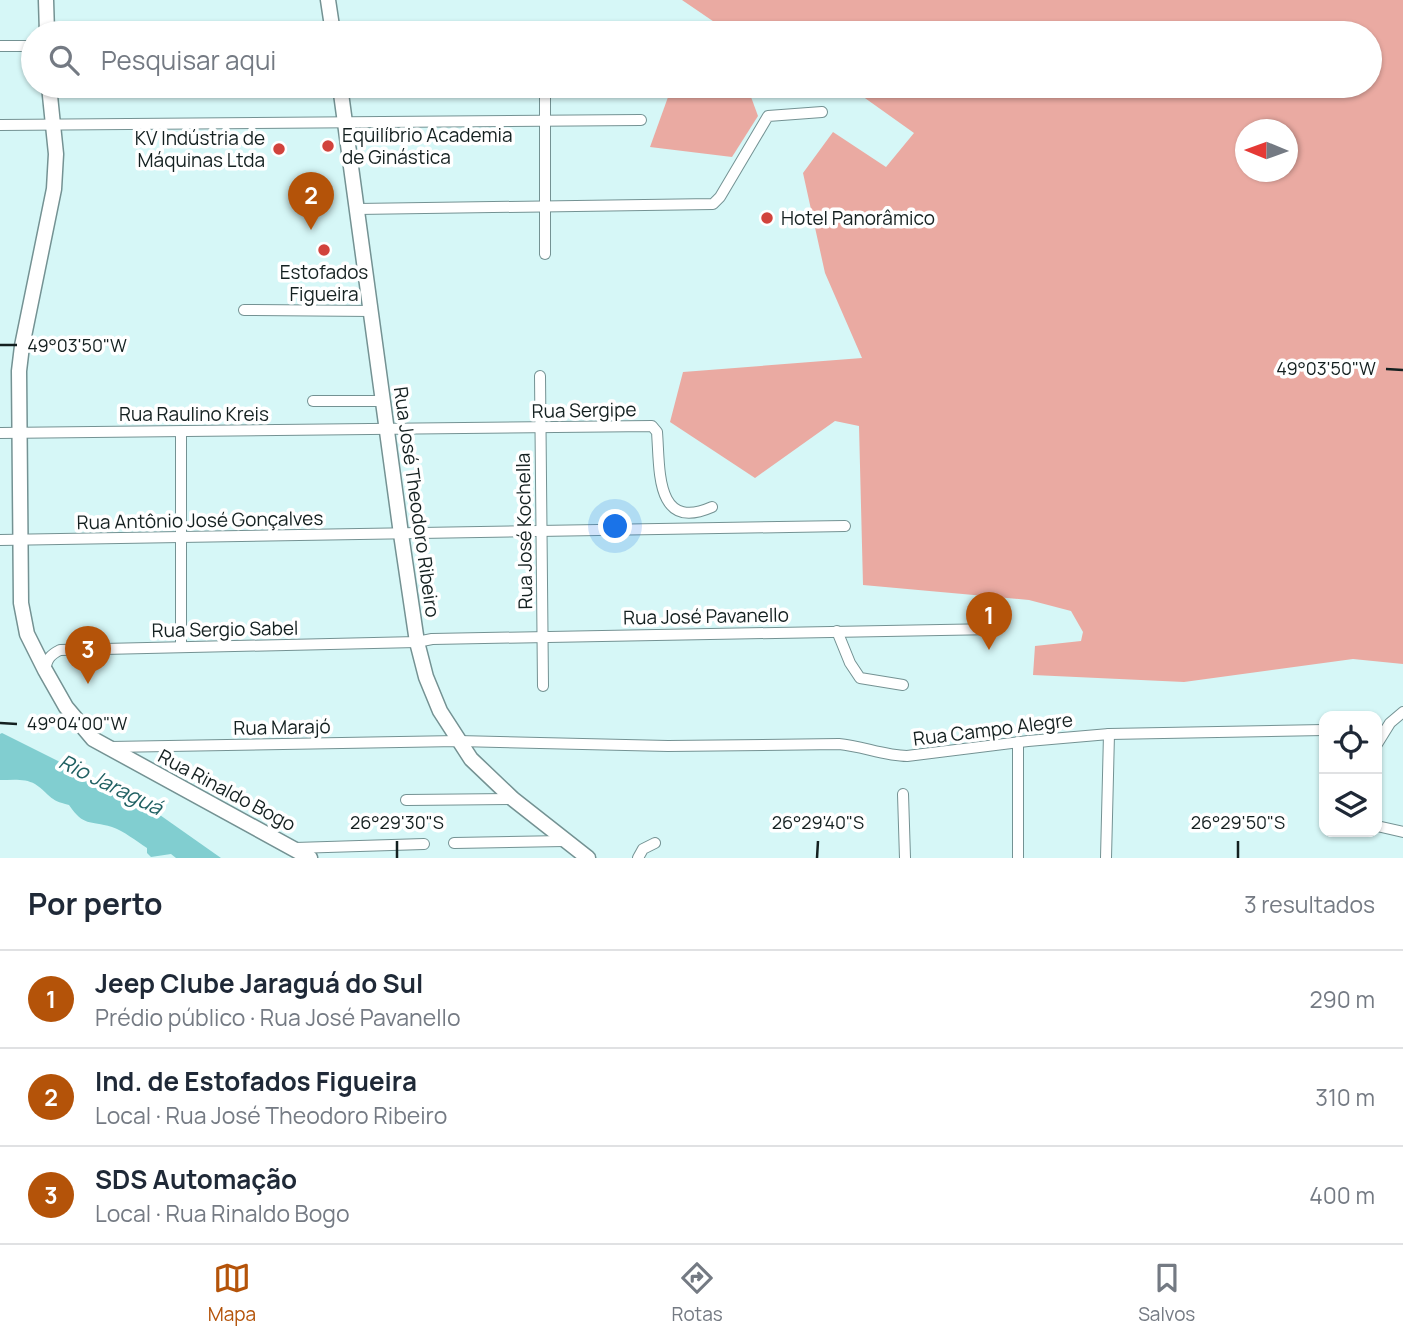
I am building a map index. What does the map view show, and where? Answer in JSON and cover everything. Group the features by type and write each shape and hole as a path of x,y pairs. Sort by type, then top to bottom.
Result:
{"main road":[{"path":"46,0 47,21"},
{"path":"328,0 331,21"},
{"name":"Rua Rinaldo Bogo","path":"50,98 56,154 54,189 19,371 23,621 45,670 66,707 84,730 106,747 310,858"},
{"name":"Rua José Theodoro Ribeiro","path":"342,98 401,534 417,642 426,677 440,711 458,741 490,779 588,858"}],"street":[{"path":"0,46 21,46"},
{"path":"545,98 545,254"},
{"path":"357,209 713,204 720,197 768,116 822,112"},
{"path":"0,125 641,120"},
{"path":"244,310 372,311"},
{"name":"Rua José Kochella","path":"540,376 543,686"},
{"path":"313,401 384,401"},
{"name":"Rua Sergipe","path":"387,430 655,427 666,501 675,510 686,513 712,508"},
{"name":"Rua Raulino Kreis","path":"0,433 387,430"},
{"path":"180,647 181,433"},
{"name":"Rua Antônio José Gonçalves","path":"0,540 845,526"},
{"name":"Rua José Pavanello","path":"417,642 432,639 996,629"},
{"path":"837,631 849,663 860,678 903,685"},
{"name":"Rua Sergio Sabel","path":"45,670 51,654 60,650 417,642"},
{"path":"1382,736 1390,723 1403,712"},
{"name":"Rua Campo Alegre","path":"458,741 668,746 839,744 861,746 908,757 1018,742 1109,734 1319,730"},
{"path":"1106,858 1109,734"},
{"name":"Rua Marajó","path":"106,747 458,741"},
{"path":"1018,742 1018,858"},
{"path":"903,794 905,858"},
{"path":"405,800 513,799"},
{"path":"1382,827 1403,832"},
{"path":"454,843 564,841"},
{"path":"638,858 643,849 655,843"},
{"path":"293,848 424,844"}],"shaded area":[{"path":"682,0 1403,0 1403,664 1353,659 1184,682 1033,675 1035,646 1081,641 1083,632 1071,611 1029,600 863,585 859,426 835,421 755,478 670,422 683,372 862,358 825,273 803,173 833,132 886,167 914,133 865,98 1382,98 1382,21 713,21"},
{"path":"668,98 751,98 758,116 732,157 650,147"}],"water":[{"path":"2,733 58,761 89,782 140,801 221,858 176,858 171,854 151,857 147,848 125,834 112,827 83,820 69,805 53,799 35,784 22,780 0,780"}],"place":[{"name":"Equilíbrio Academia de Ginástica","path":"328,146"},
{"name":"KV Indústria de Máquinas Ltda","path":"279,149"},
{"name":"Hotel Panorâmico","path":"767,218"},
{"name":"Ind. de Estofados Figueira","path":"311,230"},
{"name":"Estofados Figueira","path":"324,250"},
{"name":"Jeep Clube Jaraguá do Sul","path":"989,650"},
{"name":"SDS Automação","path":"88,684"}],"water label":[{"name":"Rio Jaraguá","path":"111,784"}]}
